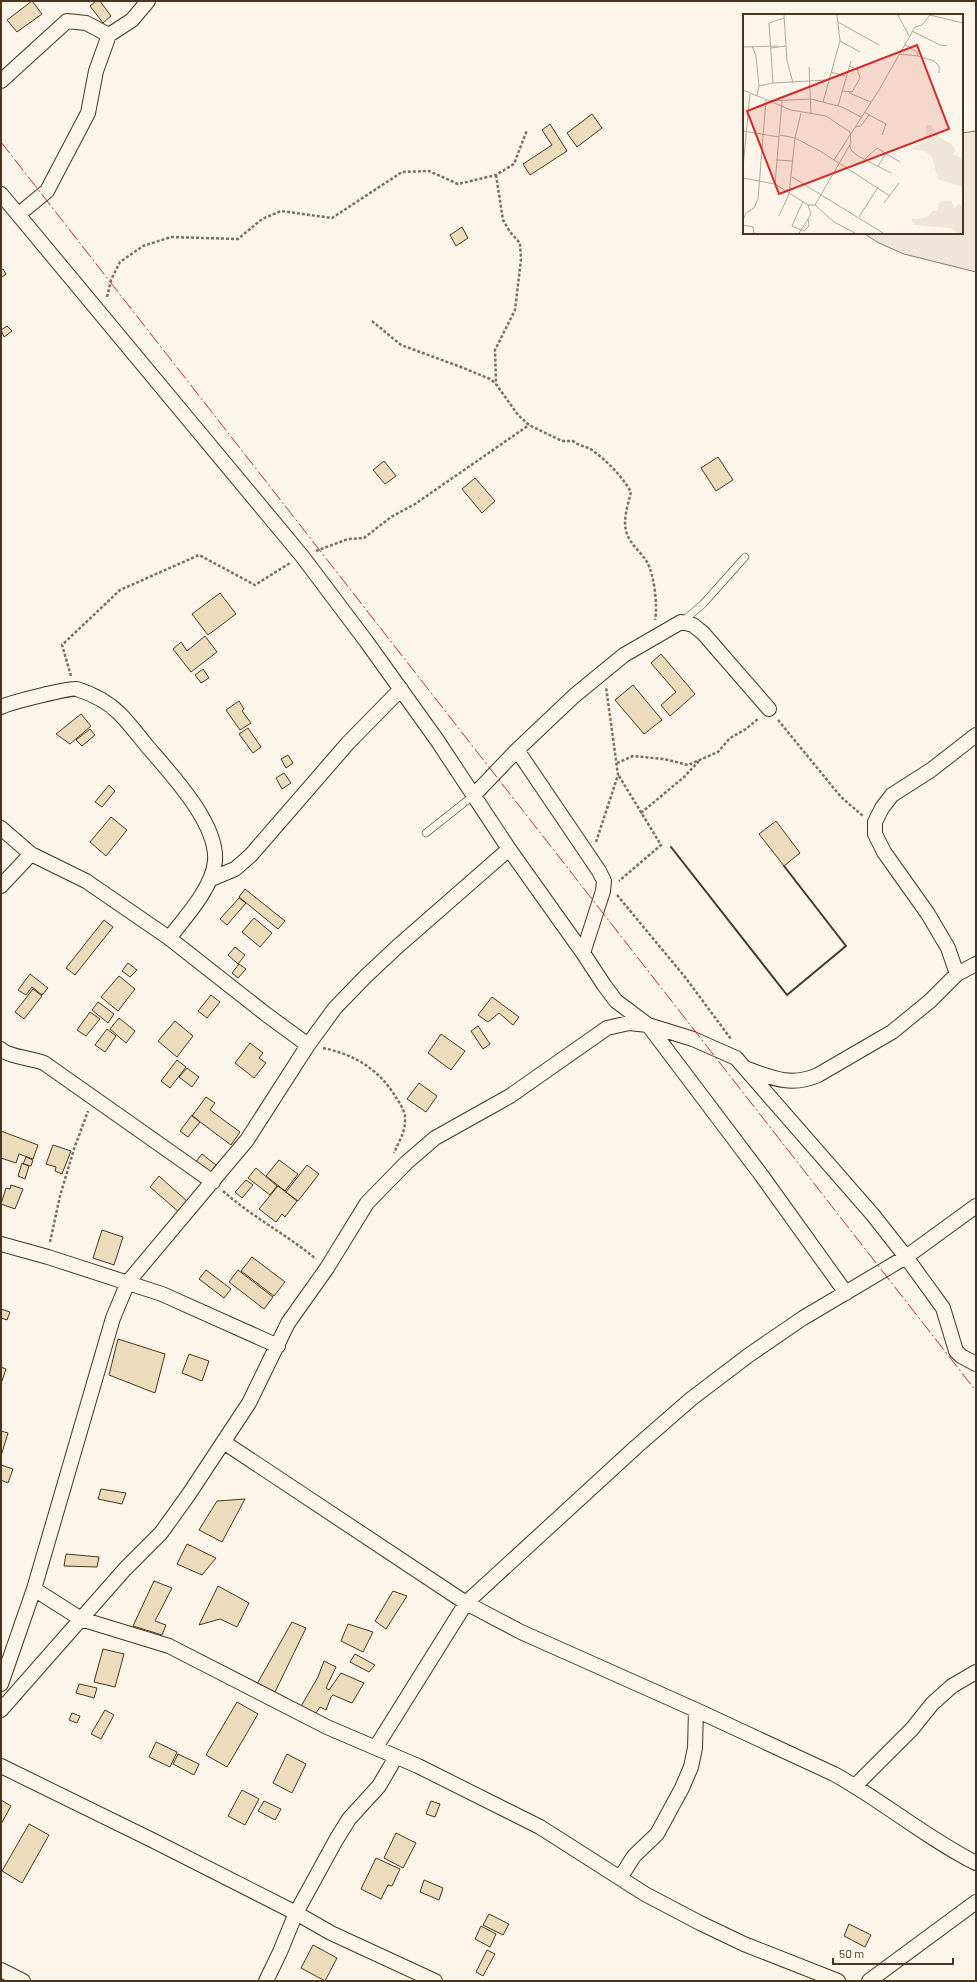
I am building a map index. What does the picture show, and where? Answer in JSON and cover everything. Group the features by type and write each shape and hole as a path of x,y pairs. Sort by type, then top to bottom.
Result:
{"street":[{"path":"19,214 47,191 88,113 96,71 108,35 132,20 148,1"},
{"path":"1,81 23,63 67,21 86,22 108,35"},
{"path":"1,194 302,556 401,689 509,849 616,1001 648,1025 762,1176 846,1293"},
{"path":"474,796 517,750 563,706 604,671 624,655 681,622 693,625 703,632 769,709"},
{"path":"1,707 75,688 94,696 120,714 186,792 214,844 215,863 211,879 193,907 169,938"},
{"path":"211,879 235,869 251,855 348,744 401,689"},
{"path":"958,974 948,948 928,914 884,852 875,834 875,822 882,808 892,795 931,770 976,735"},
{"path":"517,750 607,884 603,891 583,953"},
{"path":"1,828 31,854 86,881 169,938 267,1015 308,1045"},
{"path":"1,1684 34,1589 112,1318 128,1282 247,1140 308,1045 335,1008 365,977 509,849"},
{"path":"1,886 31,854"},
{"path":"1,1710 125,1569 161,1533 225,1442 249,1403 292,1318 327,1268 367,1203 406,1163 435,1138 510,1096 607,1028 629,1023 648,1025 693,1039 778,1080 792,1082 805,1080 848,1059 892,1032 930,1001 958,974 976,964"},
{"path":"2,1054 35,1059 44,1063 213,1182"},
{"path":"740,1063 873,1216 906,1257 943,1308 956,1351 961,1356 976,1364"},
{"path":"376,1747 466,1603 580,1497 691,1399 797,1322 906,1257 976,1206"},
{"path":"1,1244 48,1257 162,1294 278,1346"},
{"path":"225,1442 466,1603 521,1632 785,1751 855,1786 928,1836 976,1863"},
{"path":"34,1589 81,1619 169,1646 327,1727 418,1766 540,1827 587,1855 645,1894 744,1944 838,1981"},
{"path":"855,1786 912,1729 932,1704 952,1686 976,1672"},
{"path":"620,1878 634,1856 657,1834 682,1788 691,1767 695,1748 696,1710"},
{"path":"266,1981 296,1913 336,1840 349,1819 379,1786 396,1757"},
{"path":"1,1766 296,1913 331,1933 435,1981"},
{"path":"869,1981 976,1902"},
{"path":"1,1970 23,1981"}],"lane":[{"path":"681,622 703,604 744,557"},
{"path":"426,833 474,796"}],"path":[{"path":"102,315 111,280 120,262 143,246 172,237 238,239 262,219 281,212 332,218 402,172 429,171 458,184 496,175 514,164 527,130"},
{"path":"496,175 504,220 510,232 520,243 521,259 515,310 495,350 496,384"},
{"path":"372,321 401,345 490,379 496,384 518,415 529,426 562,442 572,441 578,445 591,449 625,481 631,492 626,515 627,534 635,548 648,562 657,608 654,633 648,642"},
{"path":"75,688 62,645 120,590 199,555 255,585 302,556 348,539 364,538 391,517 415,504 529,426"},
{"path":"590,858 618,775 604,671"},
{"path":"617,763 633,756 664,759 688,765 718,752 730,738 746,729 769,709 841,797 858,813 875,822"},
{"path":"641,813 684,777 701,759"},
{"path":"618,775 661,845 607,884 684,977 732,1041 740,1063"},
{"path":"308,1045 326,1049 360,1061 377,1072 391,1088 402,1107 405,1121 402,1136 392,1158"},
{"path":"48,1257 60,1196 74,1149 84,1126 91,1096"},
{"path":"213,1182 242,1208 300,1246 327,1268"}],"shaded area":[{"path":"976,131 976,272 904,254 879,243 865,234 963,234 963,133"}],"building":[{"path":"32,1 42,14 17,32 7,20"},
{"path":"96,1 100,1 111,16 103,23 90,6"},
{"path":"592,114 602,128 577,147 567,133"},
{"path":"550,124 567,151 530,175 523,164 552,145 542,130"},
{"path":"462,227 468,238 456,246 450,235"},
{"path":"3,269 6,274 1,278 1,270"},
{"path":"7,326 12,331 4,337 1,330"},
{"path":"718,457 733,480 716,491 701,468"},
{"path":"384,461 396,476 385,484 373,470"},
{"path":"475,478 495,501 482,513 462,489"},
{"path":"220,593 236,614 208,635 192,614"},
{"path":"205,636 217,652 191,672 173,649 181,642 187,651"},
{"path":"661,654 695,694 670,716 661,705 676,692 651,663"},
{"path":"203,669 209,678 201,683 195,675"},
{"path":"633,685 662,720 644,734 615,700"},
{"path":"239,701 244,709 242,711 251,723 240,730 226,710"},
{"path":"81,714 91,726 70,744 56,734"},
{"path":"248,728 261,747 253,753 239,734"},
{"path":"90,729 95,735 82,746 76,740"},
{"path":"288,755 293,763 286,768 281,759"},
{"path":"284,773 291,783 282,789 276,778"},
{"path":"109,785 115,791 102,807 95,802"},
{"path":"111,817 127,830 106,856 90,842"},
{"path":"776,821 800,853 784,866 759,834"},
{"path":"245,889 285,921 278,929 239,897"},
{"path":"239,898 246,903 227,925 220,919"},
{"path":"254,918 272,933 260,947 242,932"},
{"path":"104,920 113,927 75,975 66,968"},
{"path":"235,947 245,955 238,964 228,955"},
{"path":"128,963 137,970 130,977 122,971"},
{"path":"239,964 246,969 238,978 232,973"},
{"path":"30,974 48,988 42,995 32,987 26,995 18,990"},
{"path":"119,976 135,989 118,1011 101,997"},
{"path":"33,989 42,996 24,1019 15,1012"},
{"path":"211,995 220,1002 207,1018 198,1011"},
{"path":"492,997 519,1017 513,1025 499,1013 488,1022 478,1015"},
{"path":"98,1002 114,1014 108,1023 92,1010"},
{"path":"90,1012 100,1019 86,1036 77,1030"},
{"path":"119,1018 135,1031 126,1043 110,1029"},
{"path":"175,1021 193,1036 177,1057 158,1041"},
{"path":"478,1026 490,1044 483,1049 471,1031"},
{"path":"107,1029 116,1036 105,1052 95,1045"},
{"path":"441,1034 465,1051 451,1070 428,1053"},
{"path":"250,1043 263,1053 259,1058 266,1063 254,1078 235,1063"},
{"path":"177,1060 186,1067 170,1088 161,1081"},
{"path":"187,1068 199,1077 192,1087 179,1077"},
{"path":"419,1083 437,1096 426,1112 407,1099"},
{"path":"206,1097 215,1103 210,1110 240,1132 231,1145 192,1116"},
{"path":"192,1115 200,1122 188,1137 180,1131"},
{"path":"1,1131 38,1145 33,1159 19,1154 16,1163 1,1158"},
{"path":"53,1145 71,1151 62,1174 55,1171 56,1167 46,1164"},
{"path":"202,1154 216,1165 209,1174 195,1163"},
{"path":"26,1157 33,1160 31,1166 23,1164"},
{"path":"279,1160 298,1174 285,1191 266,1176"},
{"path":"22,1163 29,1166 25,1179 18,1176"},
{"path":"307,1165 319,1174 298,1201 286,1192"},
{"path":"256,1168 277,1186 270,1195 248,1178"},
{"path":"159,1176 189,1203 180,1213 150,1187"},
{"path":"246,1180 253,1185 242,1198 235,1192"},
{"path":"11,1185 23,1189 15,1209 1,1204 6,1188 10,1189"},
{"path":"278,1186 297,1201 285,1217 282,1214 276,1222 259,1209"},
{"path":"102,1230 123,1237 114,1265 93,1258"},
{"path":"252,1257 285,1282 274,1296 241,1271"},
{"path":"206,1270 231,1289 224,1298 199,1279"},
{"path":"238,1270 273,1297 264,1309 229,1282"},
{"path":"1,1309 10,1312 7,1320 1,1318"},
{"path":"118,1339 165,1354 155,1393 109,1375"},
{"path":"189,1354 209,1361 202,1381 182,1373"},
{"path":"1,1367 6,1369 1,1384"},
{"path":"1,1431 8,1433 1,1456"},
{"path":"1,1465 13,1469 8,1483 1,1480"},
{"path":"101,1489 126,1493 122,1504 98,1499"},
{"path":"245,1499 222,1542 199,1530 217,1501"},
{"path":"187,1544 216,1558 202,1575 177,1564"},
{"path":"66,1554 99,1557 97,1567 64,1566"},
{"path":"154,1581 172,1588 155,1621 166,1625 162,1635 133,1626"},
{"path":"218,1586 249,1603 237,1627 220,1619 199,1625"},
{"path":"393,1591 407,1596 386,1629 375,1621"},
{"path":"292,1622 306,1628 275,1692 257,1684"},
{"path":"348,1624 373,1632 363,1652 341,1641"},
{"path":"103,1649 124,1654 115,1687 94,1682"},
{"path":"355,1654 375,1665 369,1672 350,1662"},
{"path":"324,1661 336,1667 326,1688 329,1690 341,1673 364,1683 352,1703 333,1695 326,1710 320,1707 316,1713 300,1708 318,1677"},
{"path":"79,1684 97,1688 94,1698 76,1693"},
{"path":"237,1702 258,1714 227,1767 206,1755"},
{"path":"105,1710 114,1715 101,1739 91,1734"},
{"path":"72,1713 80,1716 77,1723 69,1720"},
{"path":"156,1742 177,1752 170,1767 149,1757"},
{"path":"178,1754 199,1764 194,1775 173,1764"},
{"path":"287,1754 306,1764 292,1793 273,1783"},
{"path":"242,1790 259,1799 245,1825 228,1816"},
{"path":"1,1800 11,1806 1,1824"},
{"path":"264,1801 281,1809 275,1820 258,1811"},
{"path":"431,1801 440,1804 435,1817 426,1814"},
{"path":"29,1824 49,1835 22,1883 2,1871"},
{"path":"396,1833 416,1843 403,1868 384,1858"},
{"path":"376,1858 400,1869 392,1886 388,1885 381,1899 361,1889"},
{"path":"424,1880 443,1888 439,1900 420,1892"},
{"path":"489,1914 509,1924 503,1935 483,1925"},
{"path":"849,1924 871,1935 865,1947 844,1936"},
{"path":"481,1926 496,1934 490,1947 475,1939"},
{"path":"313,1945 337,1958 325,1981 301,1968"},
{"path":"487,1950 495,1954 483,1976 476,1972"}],"wall":[{"path":"671,847 787,995 846,946 784,866"}],"power":[{"path":"1,142 976,1391"}]}
